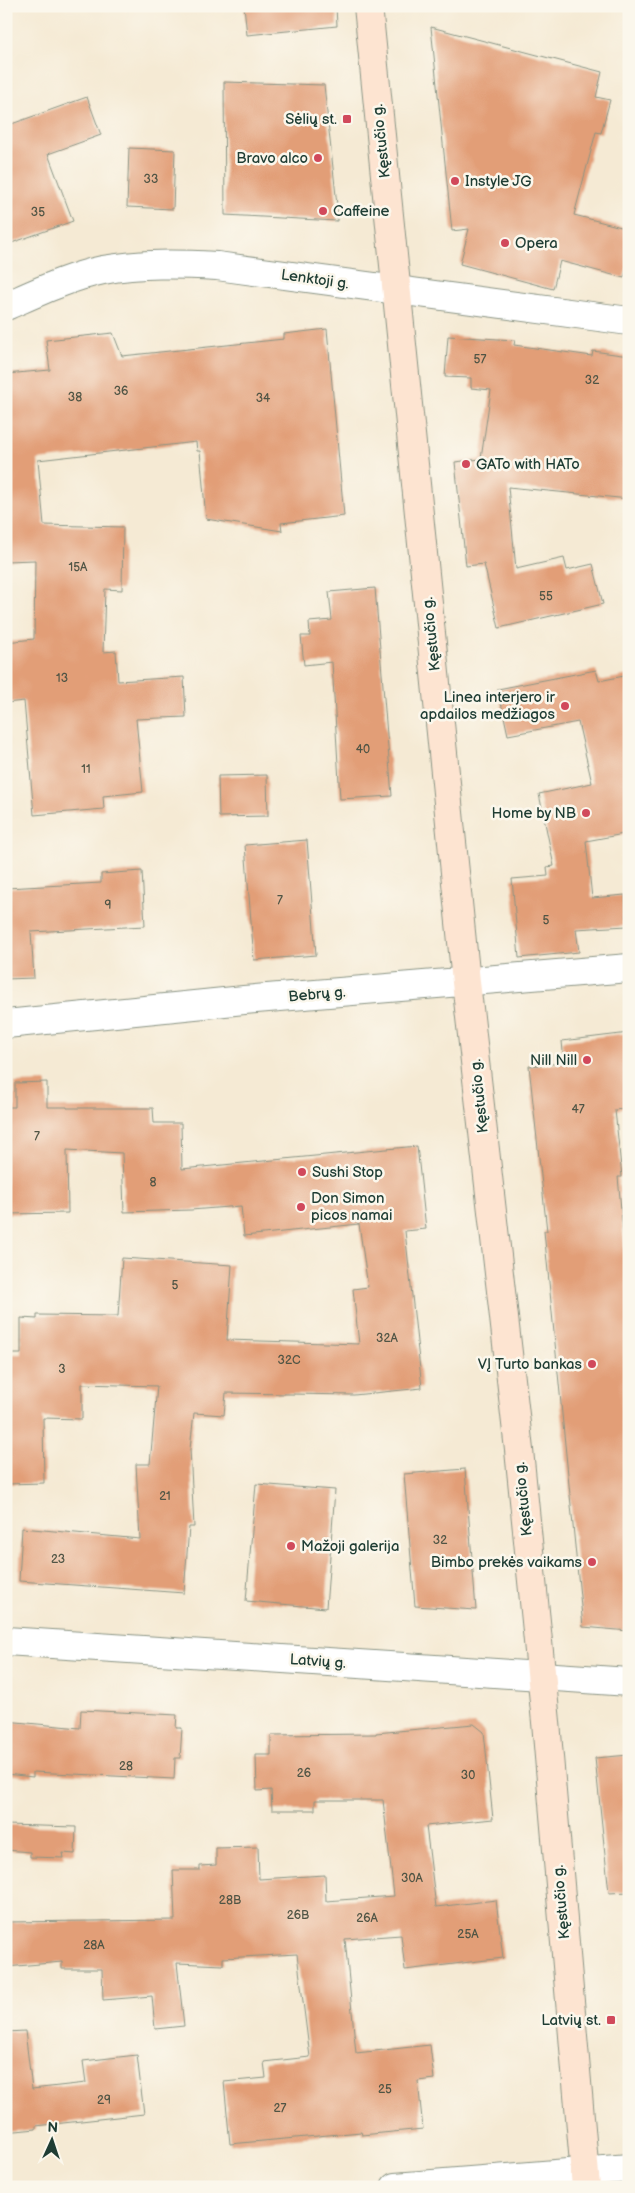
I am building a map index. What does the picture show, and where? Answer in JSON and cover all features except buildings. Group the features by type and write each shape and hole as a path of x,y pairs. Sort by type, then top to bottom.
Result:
{"main road":[{"name":"Kęstučio g.","path":"368,6 466,982 519,1450 541,1676 585,2179"}],"street":[{"name":"Lenktoji g.","path":"6,306 51,287 103,270 138,265 176,264 217,266 629,321"},
{"name":"Bebrų g.","path":"6,1024 234,1001 629,968"},
{"name":"Latvių g.","path":"6,1641 629,1682"},
{"path":"395,2187 585,2179 629,2168"}],"place":[{"name":"Sėlių st.","path":"347,119"},
{"name":"Bravo alco","path":"318,158"},
{"name":"Instyle JG","path":"455,181"},
{"name":"Caffeine","path":"323,211"},
{"name":"Opera","path":"505,243"},
{"name":"GATo with HATo","path":"466,464"},
{"name":"Linea interjero ir apdailos medžiagos","path":"565,706"},
{"name":"Home by NB","path":"586,813"},
{"name":"Nill Nill","path":"587,1060"},
{"name":"Sushi Stop","path":"302,1172"},
{"name":"Don Simon picos namai","path":"301,1207"},
{"name":"VĮ Turto bankas","path":"592,1364"},
{"name":"Mažoji galerija","path":"291,1546"},
{"name":"Bimbo prekės vaikams","path":"592,1562"},
{"name":"Latvių st.","path":"611,2020"}]}
